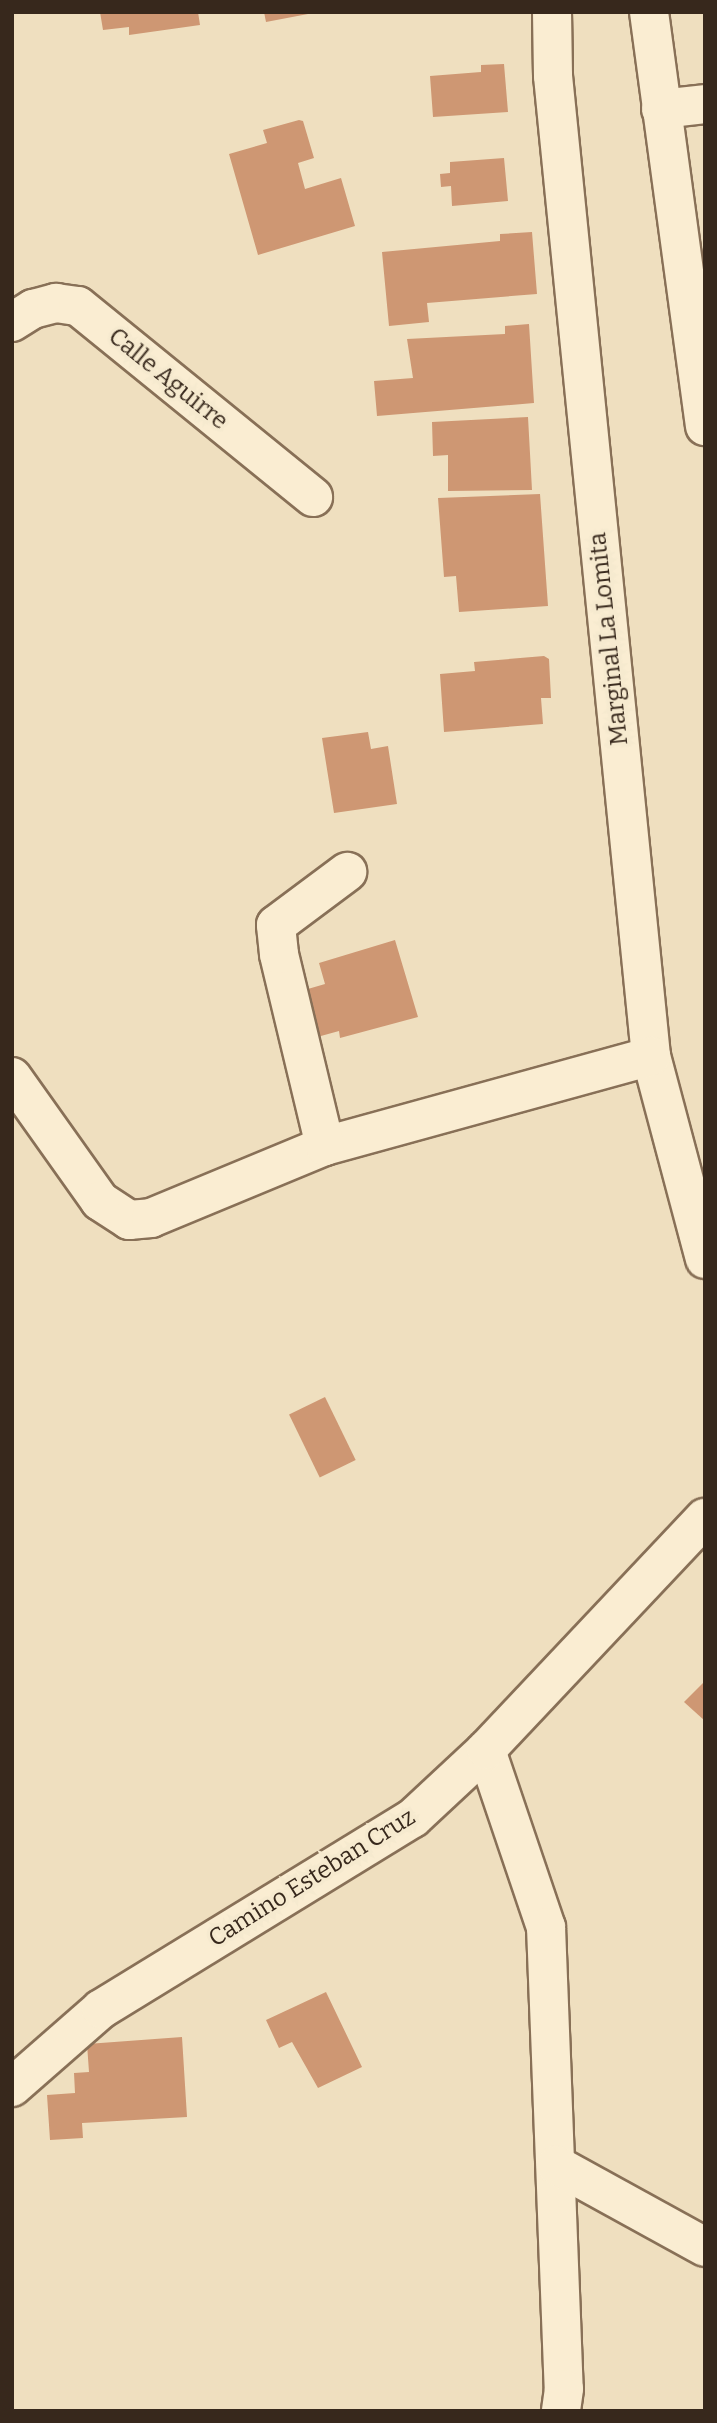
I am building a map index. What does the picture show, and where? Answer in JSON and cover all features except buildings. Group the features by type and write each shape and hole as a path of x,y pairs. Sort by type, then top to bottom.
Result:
{"street":[{"name":"Marginal La Lomita","path":"552,12 553,76 650,1056 692,1172 705,1259"},
{"path":"649,12 705,426"},
{"path":"662,109 705,104"},
{"name":"Calle Aguirre","path":"12,321 33,309 56,303 78,306 313,497"},
{"path":"325,1146 279,954 276,925 348,872"},
{"path":"12,1077 100,1201 129,1220 151,1218 325,1146 650,1056"},
{"name":"Camino Esteban Cruz","path":"12,2087 101,2009 413,1818 486,1750 705,1518"},
{"path":"486,1750 546,1927 556,2165 561,2411"},
{"path":"556,2165 705,2247"}]}
